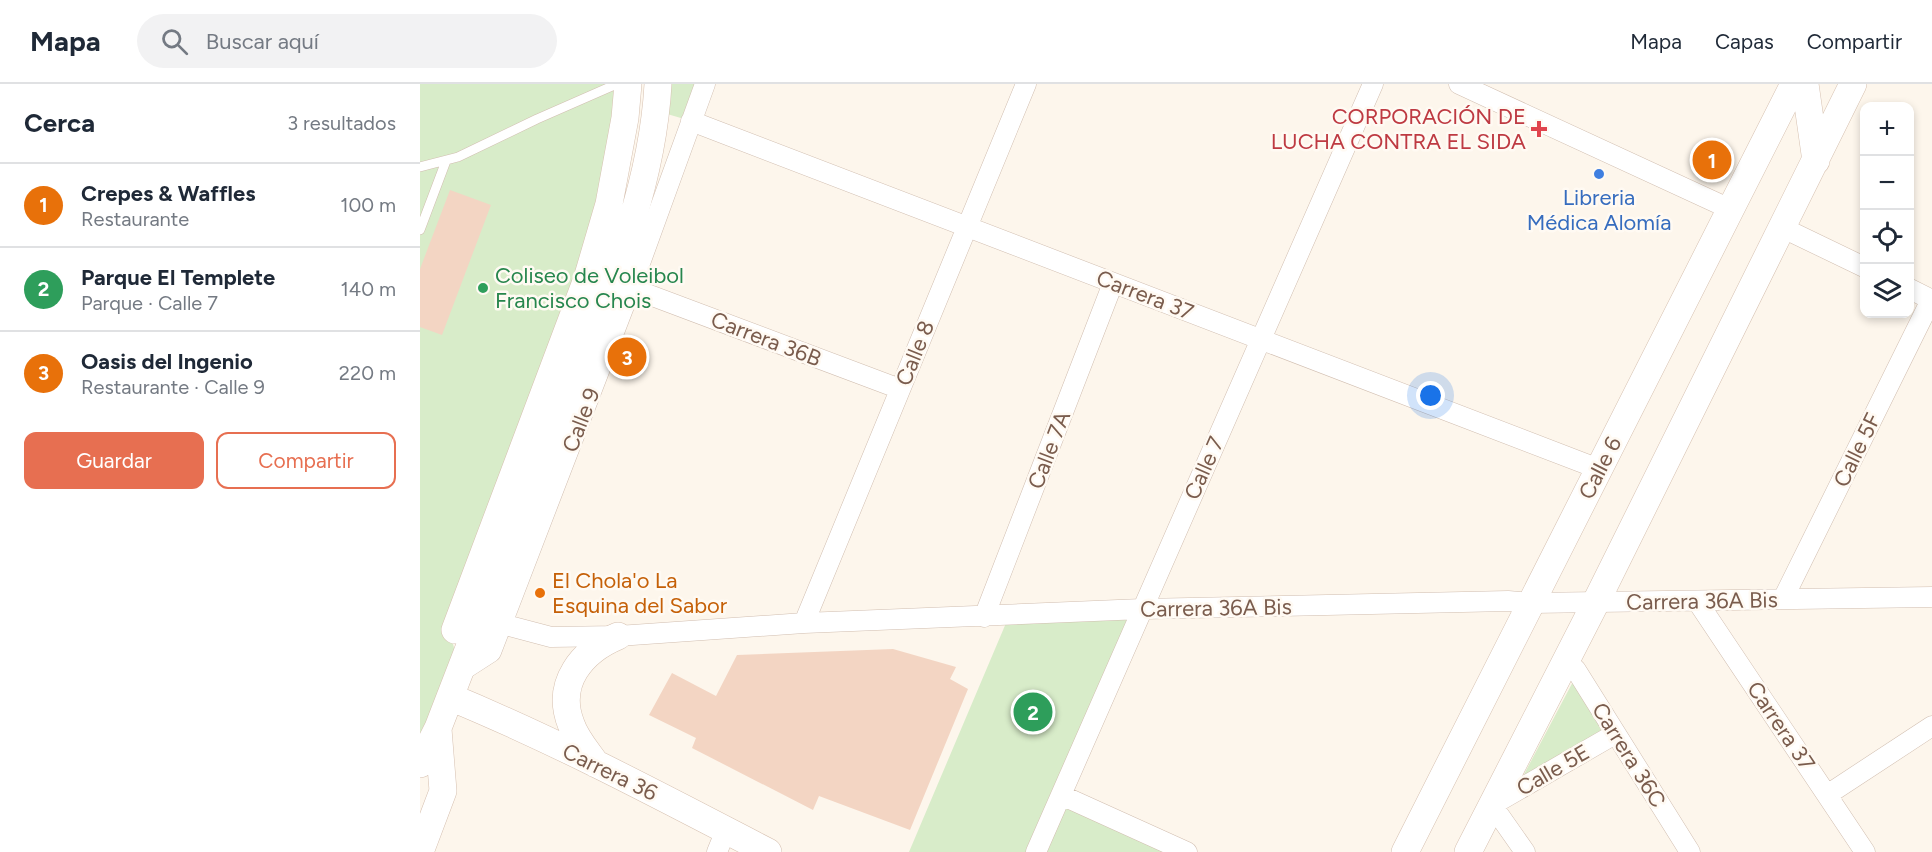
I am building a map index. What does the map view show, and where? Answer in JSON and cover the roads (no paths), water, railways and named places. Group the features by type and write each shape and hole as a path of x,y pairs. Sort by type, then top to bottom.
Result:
{"main road":[{"name":"Calle 9","path":"460,672 452,640 587,279 609,204 625,118 628,84"},
{"name":"Calle 9","path":"420,764 429,734 450,697 460,672 608,288 634,213 648,162 657,111 658,84"},
{"name":"Calle 6","path":"1405,852 1794,84"},
{"path":"1805,84 1816,161"},
{"path":"1468,852 1596,602 1854,84"},
{"path":"597,765 581,744 571,724 567,705 569,687 575,669 586,655 601,643 618,636"},
{"name":"Carrera 36","path":"450,697 503,719 597,765 722,841 768,852"},
{"path":"420,852 444,792 429,734"}],"street":[{"name":"Calle 9","path":"460,672 491,652 631,288 705,84"},
{"name":"Calle 8","path":"804,623 1026,84"},
{"name":"Calle 7","path":"1036,852 1373,84"},
{"path":"1459,84 1730,209"},
{"name":"Carrera 37","path":"691,121 1599,469"},
{"path":"1783,228 1860,265"},
{"name":"Calle 7A","path":"984,617 1113,283"},
{"name":"Carrera 36B","path":"631,288 900,389"},
{"path":"1914,291 1932,300"},
{"name":"Calle 5F","path":"1783,599 1932,300"},
{"name":"Carrera 36A Bis","path":"502,624 551,637 618,636 804,623 1142,609 1932,597"},
{"name":"Carrera 37","path":"1697,601 1865,852"},
{"name":"Carrera 36C","path":"1566,660 1576,670 1690,852"},
{"path":"1827,795 1932,726"},
{"name":"Calle 5E","path":"1492,805 1615,735"},
{"path":"1061,795 1187,852"},
{"path":"1492,805 1525,852"}],"lane":[{"path":"420,167 458,157 617,84"},
{"path":"420,230 446,161"}],"place":[{"name":"CORPORACIÓN DE LUCHA CONTRA EL SIDA","path":"1539,129"},
{"name":"Crepes & Waffles","path":"1712,160"},
{"name":"Libreria Médica Alomía","path":"1599,174"},
{"name":"Coliseo de Voleibol Francisco Chois","path":"483,288"},
{"name":"Oasis del Ingenio","path":"627,357"},
{"name":"El Chola'o La Esquina del Sabor","path":"540,593"},
{"name":"Parque El Templete","path":"1033,712"}]}
